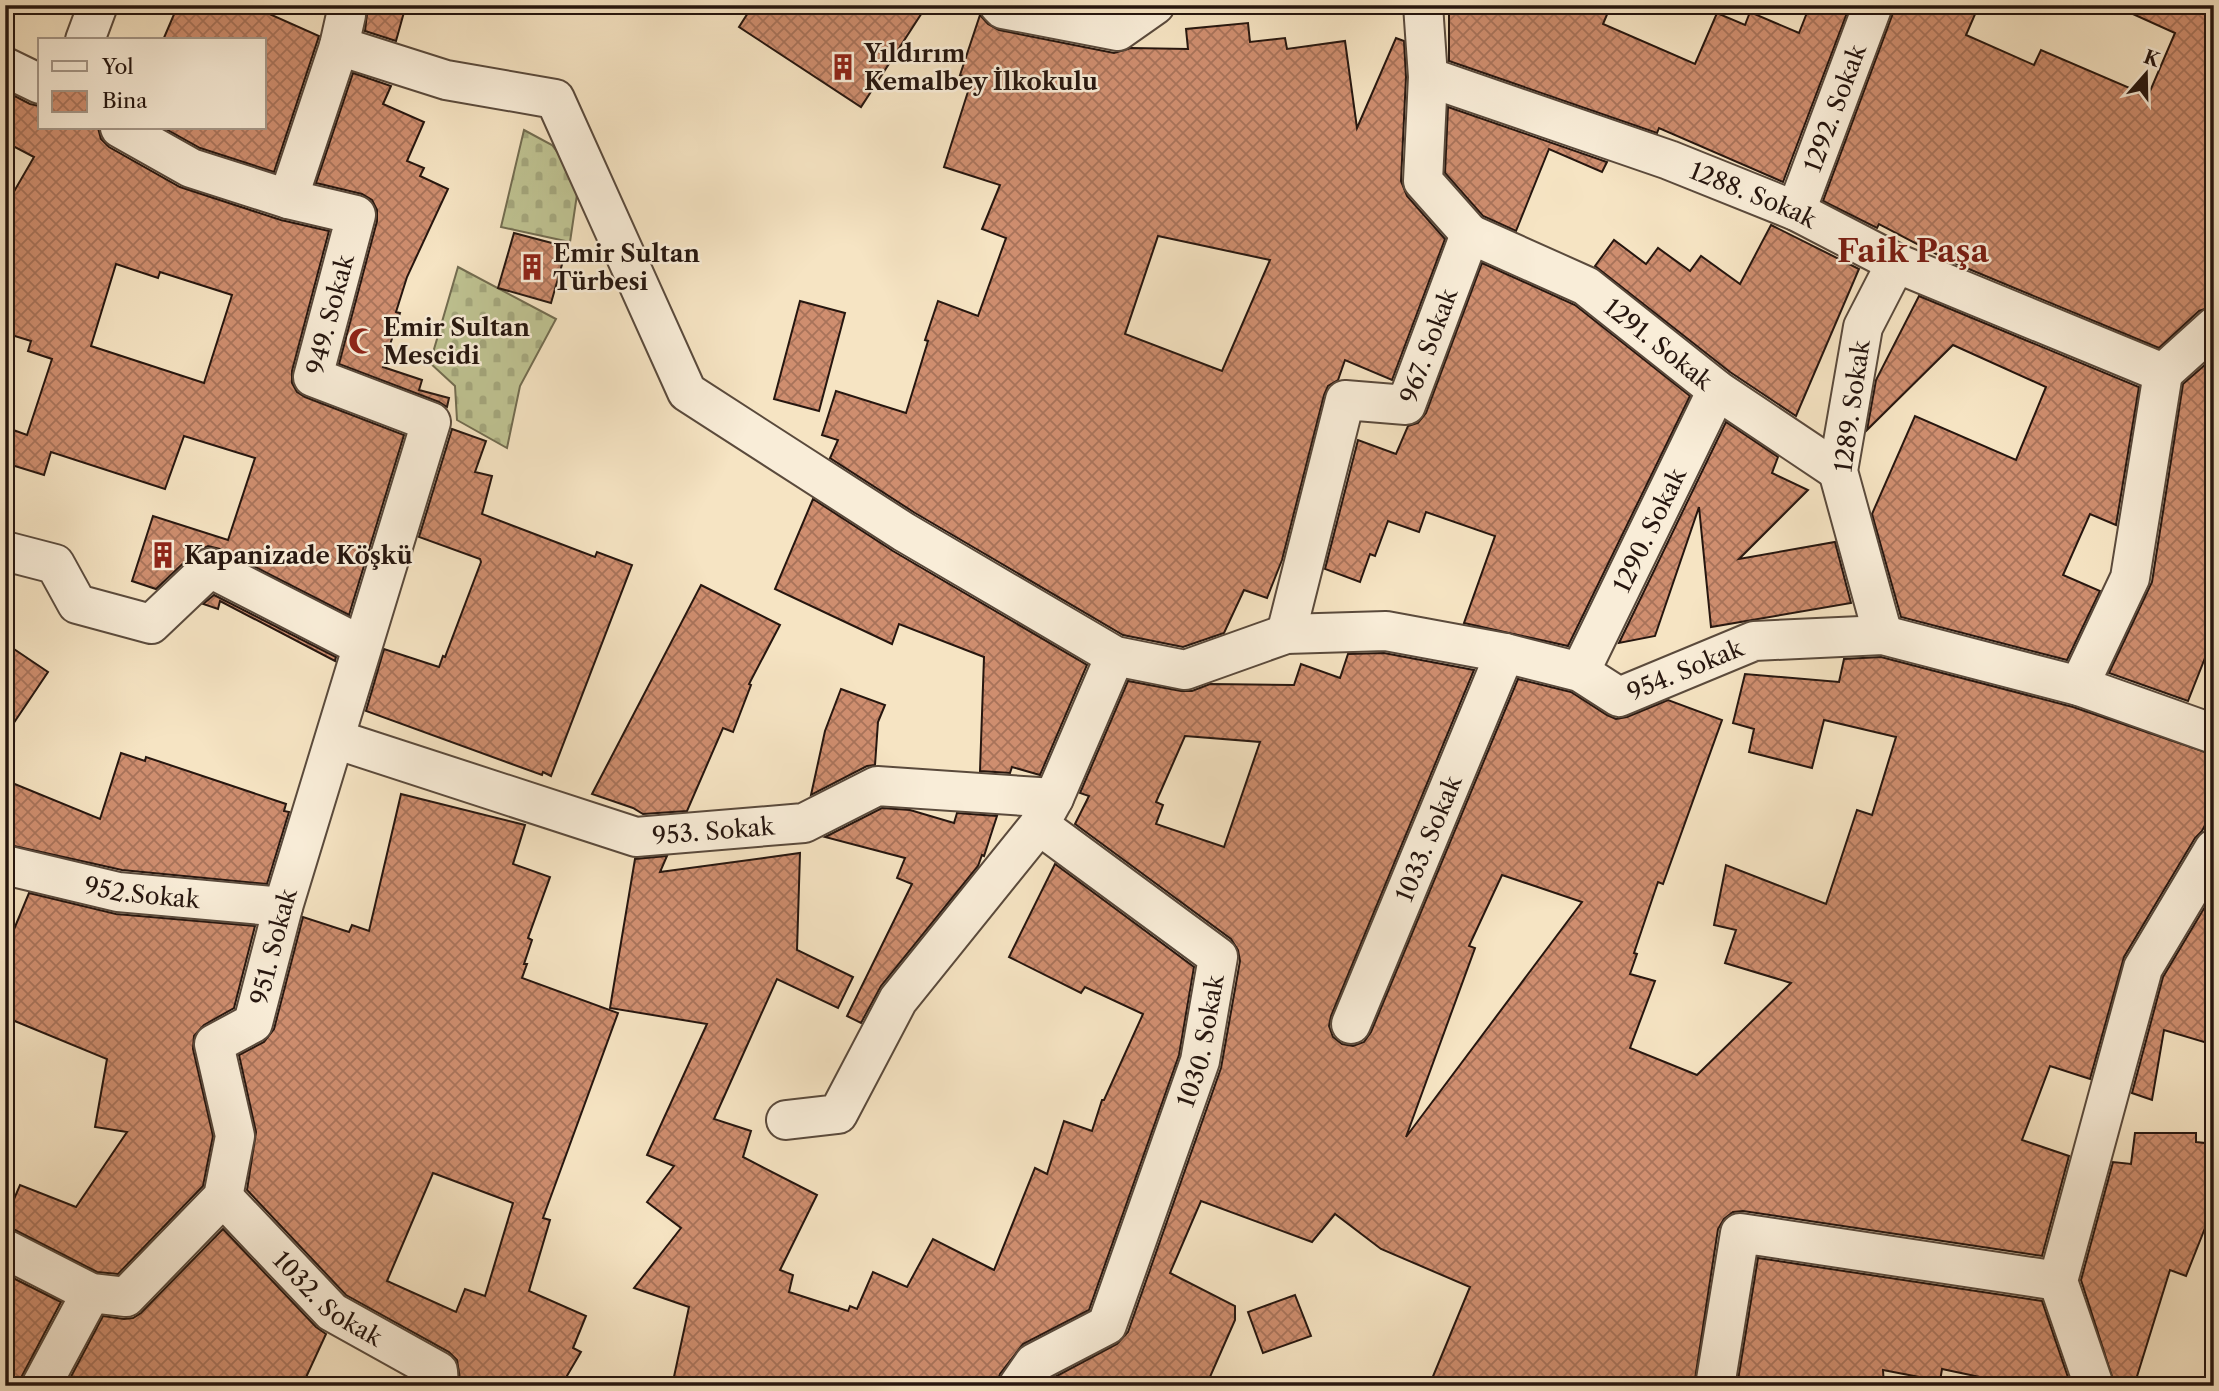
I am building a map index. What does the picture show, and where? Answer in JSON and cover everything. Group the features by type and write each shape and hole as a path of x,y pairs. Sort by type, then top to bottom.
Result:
{"street":[{"path":"86,38 98,5"},
{"path":"288,199 338,46 346,5"},
{"path":"999,5 1003,9 1118,31 1155,5"},
{"path":"1423,5 1428,77 1423,181 1470,234"},
{"name":"1292. Sokak","path":"1796,211 1872,5"},
{"name":"954. Sokak","path":"338,46 446,80 555,99 687,392 904,533 1115,656 1185,670 1286,634 1386,631 1505,653 1580,672 1619,696 1754,641 1882,635 2079,686 2214,734"},
{"path":"5,67 38,83"},
{"name":"1288. Sokak","path":"1428,77 1669,160 1796,211 1896,263 2163,373"},
{"name":"949. Sokak","path":"124,130 191,168 288,199 356,215 313,377 431,422 335,739"},
{"name":"1291. Sokak","path":"1470,234 1586,286 1717,390 1838,471"},
{"name":"967. Sokak","path":"1286,634 1345,400 1406,405 1470,234"},
{"name":"1289. Sokak","path":"1882,635 1838,471 1863,327 1896,263"},
{"path":"2079,686 2130,578 2163,373 2214,327"},
{"name":"1290. Sokak","path":"1580,672 1717,390"},
{"path":"5,551 55,564 77,604 151,624 210,568 362,646"},
{"name":"1033. Sokak","path":"1351,1024 1505,653"},
{"path":"786,1120 838,1114 898,1000 1047,812 1115,656"},
{"name":"953. Sokak","path":"335,739 636,837 804,822 877,786 1047,812"},
{"name":"951. Sokak","path":"223,1197 235,1136 214,1044 253,1023 282,907 335,739"},
{"name":"1030. Sokak","path":"1018,1386 1034,1363 1107,1325 1200,1061 1218,957 1047,812"},
{"path":"2094,1386 2058,1282 2143,968 2214,849"},
{"name":"952.Sokak","path":"5,865 118,891 282,907"},
{"path":"5,1249 91,1293 126,1297 223,1197"},
{"name":"1032. Sokak","path":"223,1197 332,1312 438,1371 439,1386"},
{"path":"1715,1386 1740,1233 2058,1282"},
{"path":"41,1386 91,1293"}],"green space":[{"path":"524,130 552,145 579,181 570,242 501,227"},
{"path":"458,267 556,319 520,386 507,448 457,420 455,386 430,363"}],"building":[{"path":"178,5 249,5 319,36 274,172 200,148 168,130 266,130 266,38 164,38"},
{"path":"368,5 406,5 396,41 365,31"},
{"name":"Yıldırım Kemalbey İlkokulu","path":"753,5 927,5 861,107 739,27"},
{"path":"1449,5 1611,5 1603,24 1695,64 1717,13 1745,25 1750,12 1799,33 1810,5 1850,5 1783,182 1659,128 1657,133 1449,61"},
{"path":"1894,5 1979,5 1966,35 2034,65 2041,50 2148,96 2175,33 2113,5 2214,5 2214,306 2199,311 2159,348 1940,257 1879,224 1877,228 1823,201"},
{"path":"980,15 988,24 999,30 1114,53 1131,48 1188,49 1186,29 1248,23 1250,42 1285,38 1287,49 1345,41 1357,128 1396,38 1404,41 1406,77 1401,181 1407,196 1445,239 1392,380 1345,360 1338,380 1328,386 1282,560 1267,598 1244,590 1224,633 1183,647 1123,635 915,513 830,458 838,440 822,435 836,391 906,413 938,301 978,316 1006,238 982,229 1000,185 944,167 972,79 960,75","holes":["1158,236 1270,260 1222,371 1125,334"]},
{"path":"353,73 391,86 383,104 424,122 407,161 424,168 420,176 448,189 407,277 396,312 400,313 383,367 422,380 419,390 449,398 447,407 339,364 377,221 377,210 372,200 362,194 316,183"},
{"path":"5,91 38,106 38,130 99,130 101,139 109,147 180,187 281,220 329,231 292,371 292,383 297,392 305,397 404,435 349,615 220,549 208,546 195,552 156,589 132,581 153,516 228,540 255,458 184,436 165,489 51,452 44,475 5,463 5,427 27,435 52,359 28,351 31,341 5,333 5,207 34,157 5,142","holes":["116,264 158,278 160,272 232,295 204,383 91,346"]},
{"path":"1448,107 1607,162 1602,172 1549,149 1516,231 1483,216 1445,173"},
{"path":"1771,225 1859,269 1796,416 1730,372 1595,266 1614,240 1646,264 1658,248 1690,271 1701,256 1740,284"},
{"name":"Emir Sultan Türbesi","path":"514,233 567,247 551,303 498,288"},
{"path":"1482,263 1575,305 1690,396 1568,646 1464,623 1495,536 1426,512 1419,532 1388,521 1375,556 1370,554 1360,582 1325,569 1358,440 1396,454 1408,426 1418,423 1426,413"},
{"path":"1919,296 2139,387 2116,525 2090,514 2063,575 2100,591 2067,660 1901,617 1872,514 1915,416 2016,460 2046,387 1953,345 1867,430 1876,380"},
{"path":"800,301 845,313 819,411 774,399"},
{"path":"2214,357 2214,635 2188,701 2109,673 2152,582 2183,384"},
{"path":"1726,422 1778,457 1772,473 1808,490 1739,559 1835,542 1851,603 1711,627 1699,507 1655,636 1619,643"},
{"path":"452,429 486,441 475,472 492,476 482,514 595,557 597,552 632,565 551,776 366,711 384,649 439,667 481,562 480,559 419,537"},
{"path":"813,499 893,551 1087,665 1040,775 1012,767 1010,773 980,771 984,657 899,624 892,644 775,589"},
{"path":"701,585 780,625 749,684 751,685 733,732 723,728 687,811 643,814 592,794"},
{"path":"214,595 336,657 335,661 220,601 218,609 203,604"},
{"path":"5,643 48,672 5,736"},
{"path":"1384,653 1474,670 1331,1016 1329,1026 1333,1037 1342,1044 1353,1046 1364,1042 1371,1032 1518,679 1571,692 1616,719 1668,700 1722,720 1663,884 1658,882 1634,953 1637,954 1630,974 1655,981 1630,1048 1697,1075 1791,983 1725,963 1736,930 1714,925 1726,865 1826,904 1857,810 1872,815 1896,737 1824,720 1812,768 1749,752 1754,729 1733,723 1745,674 1839,682 1844,659 1881,657 2073,707 2214,755 2214,808 2124,957 2090,1079 2050,1066 2022,1140 2069,1156 2042,1256 1743,1211 1733,1212 1724,1219 1718,1229 1694,1386 1429,1386 1470,1287 1381,1249 1335,1214 1312,1242 1201,1201 1170,1273 1235,1306 1235,1320 1206,1386 1045,1386 1049,1380 1117,1344 1128,1332 1221,1068 1240,961 1238,950 1231,939 1075,824 1089,796 1080,793 1128,681 1181,691 1192,691 1210,684 1294,685 1301,664 1340,678 1348,654","holes":["1185,736 1260,742 1224,847 1156,824 1163,805 1156,802","1502,875 1582,902 1406,1137 1475,948 1469,946"]},
{"path":"841,689 885,705 878,722 875,765 867,766 811,795 825,731"},
{"path":"121,753 145,761 146,757 286,804 284,811 289,812 267,884 122,870 5,844 5,780 100,819"},
{"path":"401,794 525,825 513,864 550,877 528,938 532,940 522,978 618,1013 543,1218 550,1220 529,1291 586,1316 573,1348 581,1352 561,1386 461,1386 457,1360 449,1352 346,1295 247,1190 256,1132 239,1055 264,1042 274,1029 303,917 349,932 352,925 369,931","holes":["433,1173 513,1203 485,1296 465,1289 456,1312 387,1281"]},
{"path":"882,808 910,810 954,823 957,813 997,816 978,866 881,986 861,1023 847,1016 912,884 897,878 905,858 825,837"},
{"path":"800,853 797,950 853,977 838,1008 777,979 714,1119 751,1131 743,1157 817,1195 780,1270 793,1275 789,1292 848,1311 850,1306 857,1309 873,1272 907,1287 933,1239 994,1270 1035,1168 1047,1174 1064,1121 1092,1131 1102,1100 1143,1014 1085,987 1081,993 1009,957 1055,864 1194,967 1179,1055 1089,1310 1023,1344 1000,1374 996,1386 672,1386 689,1307 634,1288 681,1228 647,1202 674,1166 647,1155 707,1024 610,1008 635,859 667,856 660,872"},
{"path":"29,893 116,914 255,926 234,1008 204,1025 194,1036 193,1049 213,1136 203,1186 118,1274 97,1272 5,1227 5,1220 20,1185 76,1207 127,1132 95,1127 107,1059 5,1017 5,951"},
{"path":"2212,895 2214,1045 2164,1030 2152,1100 2132,1093 2163,977"},
{"path":"2135,1133 2196,1133 2196,1142 2214,1144 2214,1224 2207,1223 2186,1276 2170,1270 2134,1386 2115,1386 2081,1280 2113,1162 2131,1164"},
{"path":"223,1229 316,1327 326,1334 302,1386 66,1386 103,1316 124,1319 141,1313"},
{"path":"1758,1258 2042,1301 2071,1386 2008,1380 2008,1383 1942,1369 1940,1381 1883,1370 1884,1386 1737,1386"},
{"path":"5,1274 61,1302 19,1386 5,1386"},
{"path":"1295,1295 1311,1336 1263,1353 1248,1312"}],"place":[{"name":"Yıldırım Kemalbey İlkokulu","path":"843,67"},
{"name":"Emir Sultan Türbesi","path":"532,267"},
{"name":"Emir Sultan Mescidi","path":"362,341"},
{"name":"Kapanizade Köşkü","path":"163,555"}],"district":[{"name":"Faik Paşa","path":"1913,250"}]}
